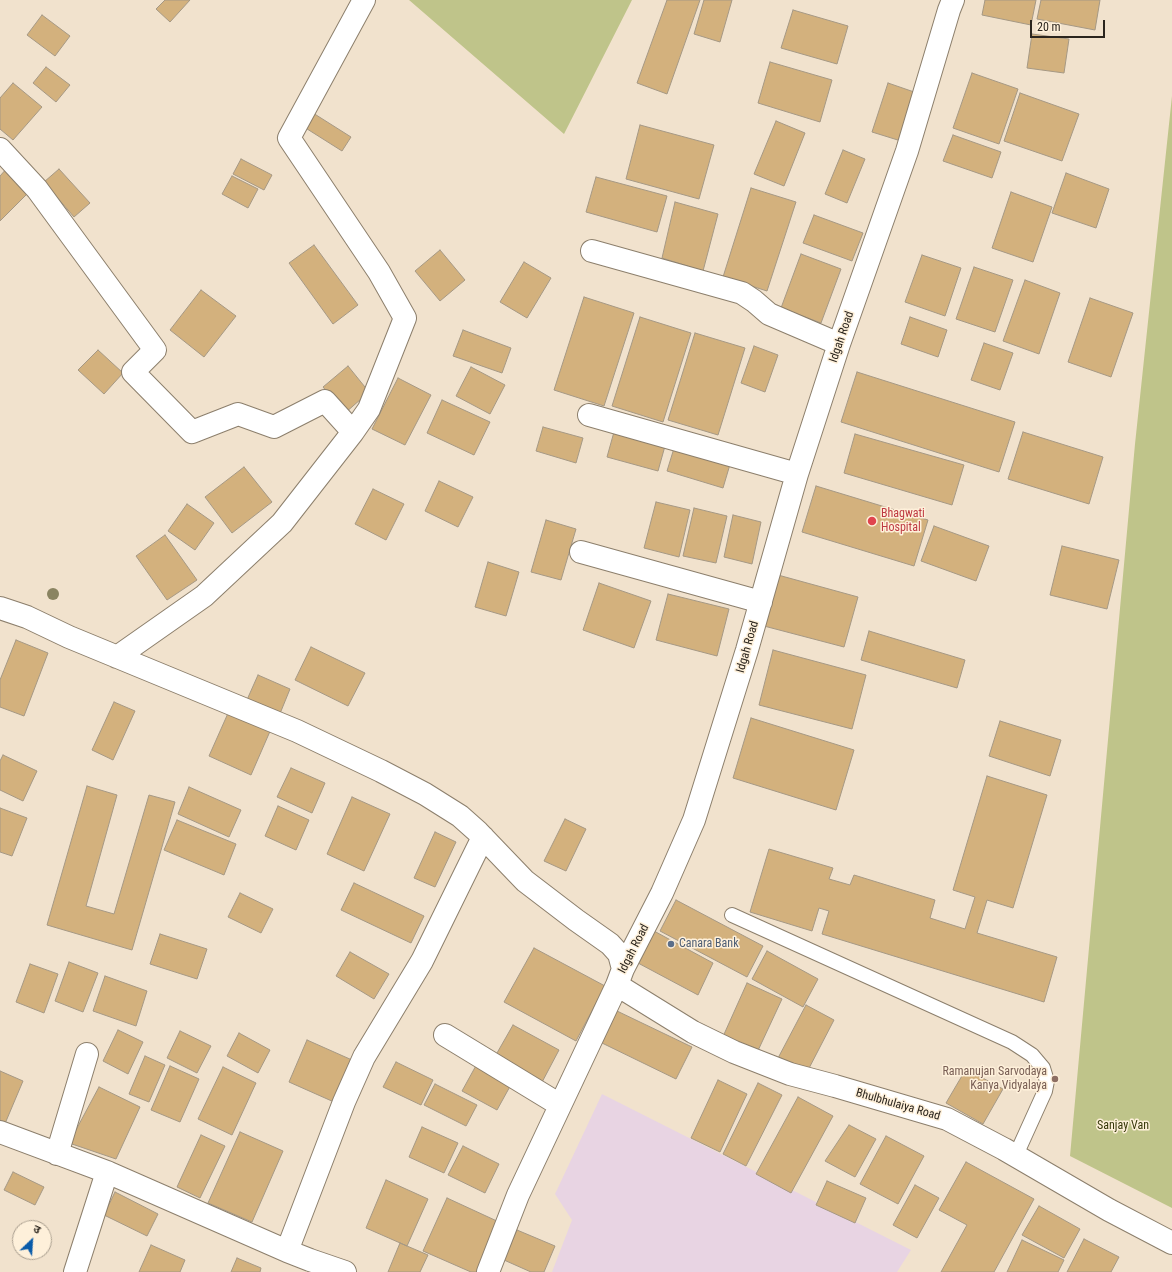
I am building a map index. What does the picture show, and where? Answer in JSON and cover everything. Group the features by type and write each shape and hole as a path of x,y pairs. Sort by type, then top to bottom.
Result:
{"street":[{"path":"117,657 204,596 282,523 353,432 369,409 405,318 379,272 289,138 364,0"},
{"name":"Idgah Road","path":"488,1272 518,1195 620,977 662,893 694,820 748,650 797,474 840,344 907,151 953,0"},
{"path":"0,149 37,189 155,350 133,372 192,432 238,414 274,427 325,401 353,432"},
{"path":"592,251 742,293 769,314 840,344"},
{"path":"589,415 797,474"},
{"path":"581,552 761,602"},
{"path":"0,608 27,617 69,637 297,731 381,771 431,797 460,816 483,837 525,881 555,905 610,944 619,954 620,977"},
{"path":"287,1251 325,1151 364,1057 422,962 483,837"},
{"name":"Bhulbhulaiya Road","path":"620,977 693,1032 734,1052 790,1074 947,1119 1016,1155 1109,1210 1172,1243"},
{"path":"445,1036 560,1105"},
{"path":"57,1154 87,1054"},
{"path":"0,1132 107,1172 287,1251 345,1272"},
{"path":"75,1272 107,1172"}],"lane":[{"path":"732,915 1012,1042 1032,1055 1043,1068 1047,1081 1045,1092 1016,1155"}],"shaded area":[{"path":"602,1094 911,1250 897,1272 552,1272 572,1220 555,1194"}],"green space":[{"path":"409,0 632,0 564,134"},
{"name":"Sanjay Van","path":"1172,96 1172,1208 1070,1156 1135,444"}],"building":[{"path":"165,0 190,0 170,22 156,9"},
{"path":"667,0 700,0 667,94 637,83"},
{"path":"704,0 732,0 720,42 694,34"},
{"path":"985,0 1036,0 1031,25 982,15"},
{"path":"1041,0 1100,0 1095,30 1037,19"},
{"path":"793,10 848,26 837,64 781,48"},
{"path":"42,15 70,36 55,56 27,35"},
{"path":"1032,34 1069,39 1064,73 1027,68"},
{"path":"770,62 832,80 820,122 758,103"},
{"path":"46,67 70,85 56,102 33,83"},
{"path":"972,73 1018,89 999,144 953,128"},
{"path":"13,83 42,107 13,140 0,129 0,98"},
{"path":"888,83 917,93 901,141 872,132"},
{"path":"1020,93 1079,114 1062,161 1004,141"},
{"path":"313,113 351,137 342,151 304,127"},
{"path":"776,121 805,133 784,186 754,174"},
{"path":"640,125 714,145 699,199 626,179"},
{"path":"953,135 1001,152 992,178 943,161"},
{"path":"843,150 865,159 847,203 825,194"},
{"path":"241,159 272,175 264,190 233,174"},
{"path":"8,167 31,190 0,221 0,176"},
{"path":"59,169 90,203 74,217 44,182"},
{"path":"1066,173 1109,189 1096,228 1052,213"},
{"path":"232,176 258,189 248,208 222,194"},
{"path":"596,177 667,196 657,232 586,212"},
{"path":"751,188 796,202 767,291 723,277"},
{"path":"1011,192 1052,207 1033,262 992,248"},
{"path":"675,202 718,214 703,271 662,258"},
{"path":"814,215 863,233 852,261 803,243"},
{"path":"314,245 358,305 333,324 289,263"},
{"path":"440,250 465,280 440,301 415,271"},
{"path":"801,254 841,269 821,323 781,308"},
{"path":"922,255 961,268 945,316 905,302"},
{"path":"524,262 551,278 527,318 500,302"},
{"path":"974,267 1013,280 995,332 956,319"},
{"path":"1025,280 1060,293 1039,354 1003,341"},
{"path":"201,290 236,316 204,357 170,330"},
{"path":"584,297 634,313 604,406 554,390"},
{"path":"1090,298 1133,313 1111,377 1068,362"},
{"path":"640,317 691,333 663,422 612,406"},
{"path":"910,317 947,330 938,357 901,344"},
{"path":"463,330 511,348 502,373 453,356"},
{"path":"695,333 745,348 718,435 668,420"},
{"path":"984,343 1013,353 1000,390 971,380"},
{"path":"754,346 778,355 765,392 741,383"},
{"path":"98,350 123,373 104,394 78,370"},
{"path":"348,366 369,392 345,413 323,387"},
{"path":"471,367 505,385 490,414 456,396"},
{"path":"857,372 1015,422 999,472 841,422"},
{"path":"398,378 431,395 405,445 372,429"},
{"path":"442,400 490,422 474,455 427,433"},
{"path":"543,427 583,438 576,463 536,451"},
{"path":"614,432 665,446 658,471 607,457"},
{"path":"1023,432 1103,457 1089,504 1008,479"},
{"path":"855,434 964,465 952,505 844,473"},
{"path":"675,445 731,461 723,488 667,471"},
{"path":"244,467 272,502 232,533 205,497"},
{"path":"439,481 473,497 458,527 425,511"},
{"path":"816,486 928,520 914,566 802,532"},
{"path":"373,489 404,504 386,540 355,524"},
{"path":"656,502 690,510 679,557 644,548"},
{"path":"187,504 214,523 195,550 168,531"},
{"path":"694,508 727,516 716,563 683,556"},
{"path":"733,515 761,522 752,564 724,557"},
{"path":"546,520 576,529 561,580 531,572"},
{"path":"934,526 989,546 976,581 921,561"},
{"path":"165,535 197,580 167,600 136,556"},
{"path":"1062,546 1119,560 1107,609 1050,595"},
{"path":"488,562 519,572 506,616 475,607"},
{"path":"778,575 858,597 844,647 764,626"},
{"path":"599,583 651,601 634,648 583,630"},
{"path":"668,594 729,609 717,656 656,640"},
{"path":"869,631 965,660 957,688 861,660"},
{"path":"16,640 48,653 24,716 0,707 0,680"},
{"path":"311,647 365,673 348,706 295,680"},
{"path":"773,650 866,675 852,729 759,705"},
{"path":"258,675 290,689 279,716 246,702"},
{"path":"114,702 135,711 113,760 92,750"},
{"path":"229,711 271,729 251,775 209,756"},
{"path":"751,718 854,750 836,810 733,778"},
{"path":"1000,721 1061,740 1050,776 989,756"},
{"path":"3,755 37,771 23,801 0,790 0,761"},
{"path":"291,768 325,783 312,813 277,797"},
{"path":"987,776 1047,795 1013,908 987,900 977,933 1057,957 1044,1002 822,934 829,911 819,908 812,931 750,912 769,849 833,868 829,879 850,885 854,875 935,900 930,918 965,929 975,897 953,890"},
{"path":"87,786 117,795 86,906 114,914 149,795 175,802 132,950 47,925"},
{"path":"189,787 241,810 229,837 178,814"},
{"path":"352,797 390,814 364,871 327,854"},
{"path":"278,806 309,820 296,850 265,836"},
{"path":"0,808 27,818 12,856 0,852"},
{"path":"565,819 586,829 566,871 544,861"},
{"path":"177,820 236,844 224,875 164,850"},
{"path":"435,832 456,842 435,887 414,878"},
{"path":"354,883 424,916 411,943 341,910"},
{"path":"240,893 273,909 261,933 228,917"},
{"path":"676,900 763,946 747,977 660,931"},
{"path":"654,931 713,963 698,995 638,963"},
{"path":"160,934 207,949 197,979 150,964"},
{"path":"534,948 605,986 576,1041 504,1002"},
{"path":"767,951 818,979 803,1007 752,979"},
{"path":"350,952 389,974 374,999 336,976"},
{"path":"69,962 98,973 83,1012 55,1001"},
{"path":"30,964 58,974 44,1013 16,1002"},
{"path":"105,976 147,991 136,1026 93,1011"},
{"path":"747,983 782,999 755,1057 721,1041"},
{"path":"806,1005 834,1020 806,1074 777,1060"},
{"path":"617,1011 692,1047 676,1079 602,1043"},
{"path":"513,1025 559,1050 540,1086 493,1060"},
{"path":"118,1030 143,1042 128,1074 103,1061"},
{"path":"180,1031 211,1046 197,1073 167,1058"},
{"path":"239,1033 270,1050 258,1073 227,1056"},
{"path":"307,1040 352,1060 334,1102 289,1082"},
{"path":"145,1056 165,1065 149,1102 129,1094"},
{"path":"396,1062 433,1080 421,1105 383,1087"},
{"path":"478,1062 513,1081 497,1110 462,1091"},
{"path":"170,1066 199,1079 180,1122 151,1110"},
{"path":"223,1067 256,1083 232,1135 198,1119"},
{"path":"966,1069 1003,1089 983,1124 946,1103"},
{"path":"0,1071 23,1081 4,1126 0,1124"},
{"path":"718,1080 747,1094 720,1152 691,1138"},
{"path":"758,1083 782,1095 746,1166 723,1154"},
{"path":"435,1084 477,1105 466,1126 424,1105"},
{"path":"99,1087 140,1107 116,1159 69,1143"},
{"path":"798,1097 833,1116 791,1193 756,1174"},
{"path":"849,1125 876,1139 855,1177 825,1161"},
{"path":"422,1127 458,1143 444,1173 409,1157"},
{"path":"240,1132 283,1151 252,1222 208,1203"},
{"path":"201,1135 225,1146 200,1198 177,1187"},
{"path":"886,1136 924,1156 898,1204 860,1184"},
{"path":"463,1146 499,1164 485,1193 448,1175"},
{"path":"966,1162 1034,1199 994,1272 941,1272 967,1225 939,1210"},
{"path":"13,1172 44,1187 35,1205 4,1190"},
{"path":"386,1180 428,1199 407,1246 366,1228"},
{"path":"827,1181 866,1198 855,1223 816,1205"},
{"path":"915,1185 939,1198 917,1238 893,1225"},
{"path":"115,1192 158,1214 147,1236 104,1215"},
{"path":"447,1198 499,1222 477,1272 471,1272 423,1251"},
{"path":"1039,1206 1080,1229 1064,1258 1022,1235"},
{"path":"517,1230 555,1246 544,1272 531,1272 504,1260"},
{"path":"1084,1239 1119,1257 1111,1272 1067,1272"},
{"path":"1022,1240 1064,1260 1058,1272 1007,1272"},
{"path":"400,1243 428,1255 420,1272 388,1272"},
{"path":"151,1245 185,1260 180,1272 139,1272"},
{"path":"237,1258 261,1268 260,1272 231,1272"}],"place":[{"name":"Bhagwati Hospital","path":"872,521"},
{"name":"Canara Bank","path":"671,944"},
{"name":"Ramanujan Sarvodaya Kanya Vidyalaya","path":"1055,1079"}]}
